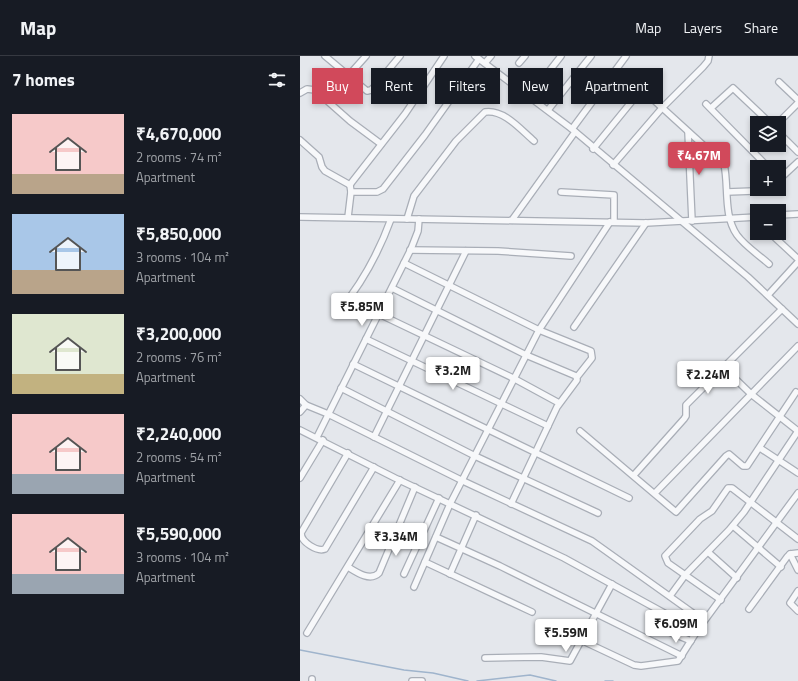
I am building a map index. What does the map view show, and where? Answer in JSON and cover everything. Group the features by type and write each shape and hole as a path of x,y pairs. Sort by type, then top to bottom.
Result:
{"street":[{"path":"325,56 339,68"},
{"path":"355,68 366,56"},
{"path":"363,88 371,90 400,56"},
{"path":"348,217 351,192 350,185 405,114 444,56"},
{"path":"485,63 491,56"},
{"path":"519,63 525,56"},
{"path":"552,68 561,56"},
{"path":"548,110 591,56"},
{"path":"512,220 626,56"},
{"path":"613,165 662,108 703,67 708,61 708,56"},
{"path":"351,192 377,192 384,189 425,135 477,57 508,81"},
{"path":"779,82 798,101 784,116"},
{"path":"750,148 709,106 733,88 763,116"},
{"path":"300,93 307,89 315,90 350,121 381,144"},
{"path":"594,149 640,93 646,93 688,132 720,158 724,164 729,219 739,237 769,264"},
{"path":"539,104 574,130 594,149 768,295 798,324"},
{"path":"407,219 414,196 456,141 485,112 490,111 504,116 534,141"},
{"path":"688,132 692,221"},
{"path":"300,140 319,156 322,167 325,171 350,185"},
{"path":"786,140 798,152"},
{"path":"753,152 761,160"},
{"path":"786,173 798,162"},
{"path":"727,192 750,191"},
{"path":"414,587 450,504 463,481 513,378 539,330 612,222 614,195 561,192"},
{"path":"786,215 798,214"},
{"path":"300,217 646,223 750,218"},
{"path":"340,310 352,296 365,274 383,241 391,219"},
{"path":"317,437 404,263 418,231 419,219"},
{"path":"574,327 646,223"},
{"path":"778,240 798,259"},
{"path":"410,250 571,256"},
{"path":"374,438 398,386 425,336 466,251"},
{"path":"768,295 798,262"},
{"path":"404,263 539,330 593,352 592,358 577,377 560,403 511,504"},
{"path":"392,288 526,355 572,373 577,377"},
{"path":"634,475 684,419 686,416 686,405 782,308"},
{"path":"378,314 513,378 560,403"},
{"path":"366,339 548,426"},
{"path":"655,493 798,346"},
{"path":"353,364 629,498"},
{"path":"670,596 686,574 733,526 751,503 798,431 751,394 723,367"},
{"path":"341,388 475,456 598,514"},
{"path":"580,431 676,512 729,454 743,466 747,466 796,392"},
{"path":"300,399 306,405 328,414 374,438 601,546 704,622"},
{"path":"300,412 306,405"},
{"path":"300,430 317,437 400,480 564,558 697,632"},
{"path":"300,478 323,440"},
{"path":"760,448 798,473"},
{"path":"348,453 301,533 300,536 316,549 325,549 374,467"},
{"path":"307,633 400,480"},
{"path":"348,567 364,576 374,576 379,573 415,487"},
{"path":"721,600 668,562 665,556 666,553 700,520 712,511 728,488 732,488 798,539"},
{"path":"583,641 634,665 641,666 678,661 704,622 798,494"},
{"path":"404,574 439,498"},
{"path":"450,574 476,515"},
{"path":"733,526 760,547 781,567"},
{"path":"436,537 500,566 682,656"},
{"path":"708,552 737,578"},
{"path":"750,609 790,554 798,553"},
{"path":"790,554 798,570"},
{"path":"425,562 532,612"},
{"path":"486,658 541,657 566,662 573,659 612,584"},
{"path":"798,591 790,603 798,611"},
{"path":"667,631 691,642"},
{"path":"412,681 422,681"}],"waterway":[{"path":"300,650 404,670 433,673 468,681"},
{"path":"477,681 530,675 556,681"},
{"path":"605,681 613,681"}]}
